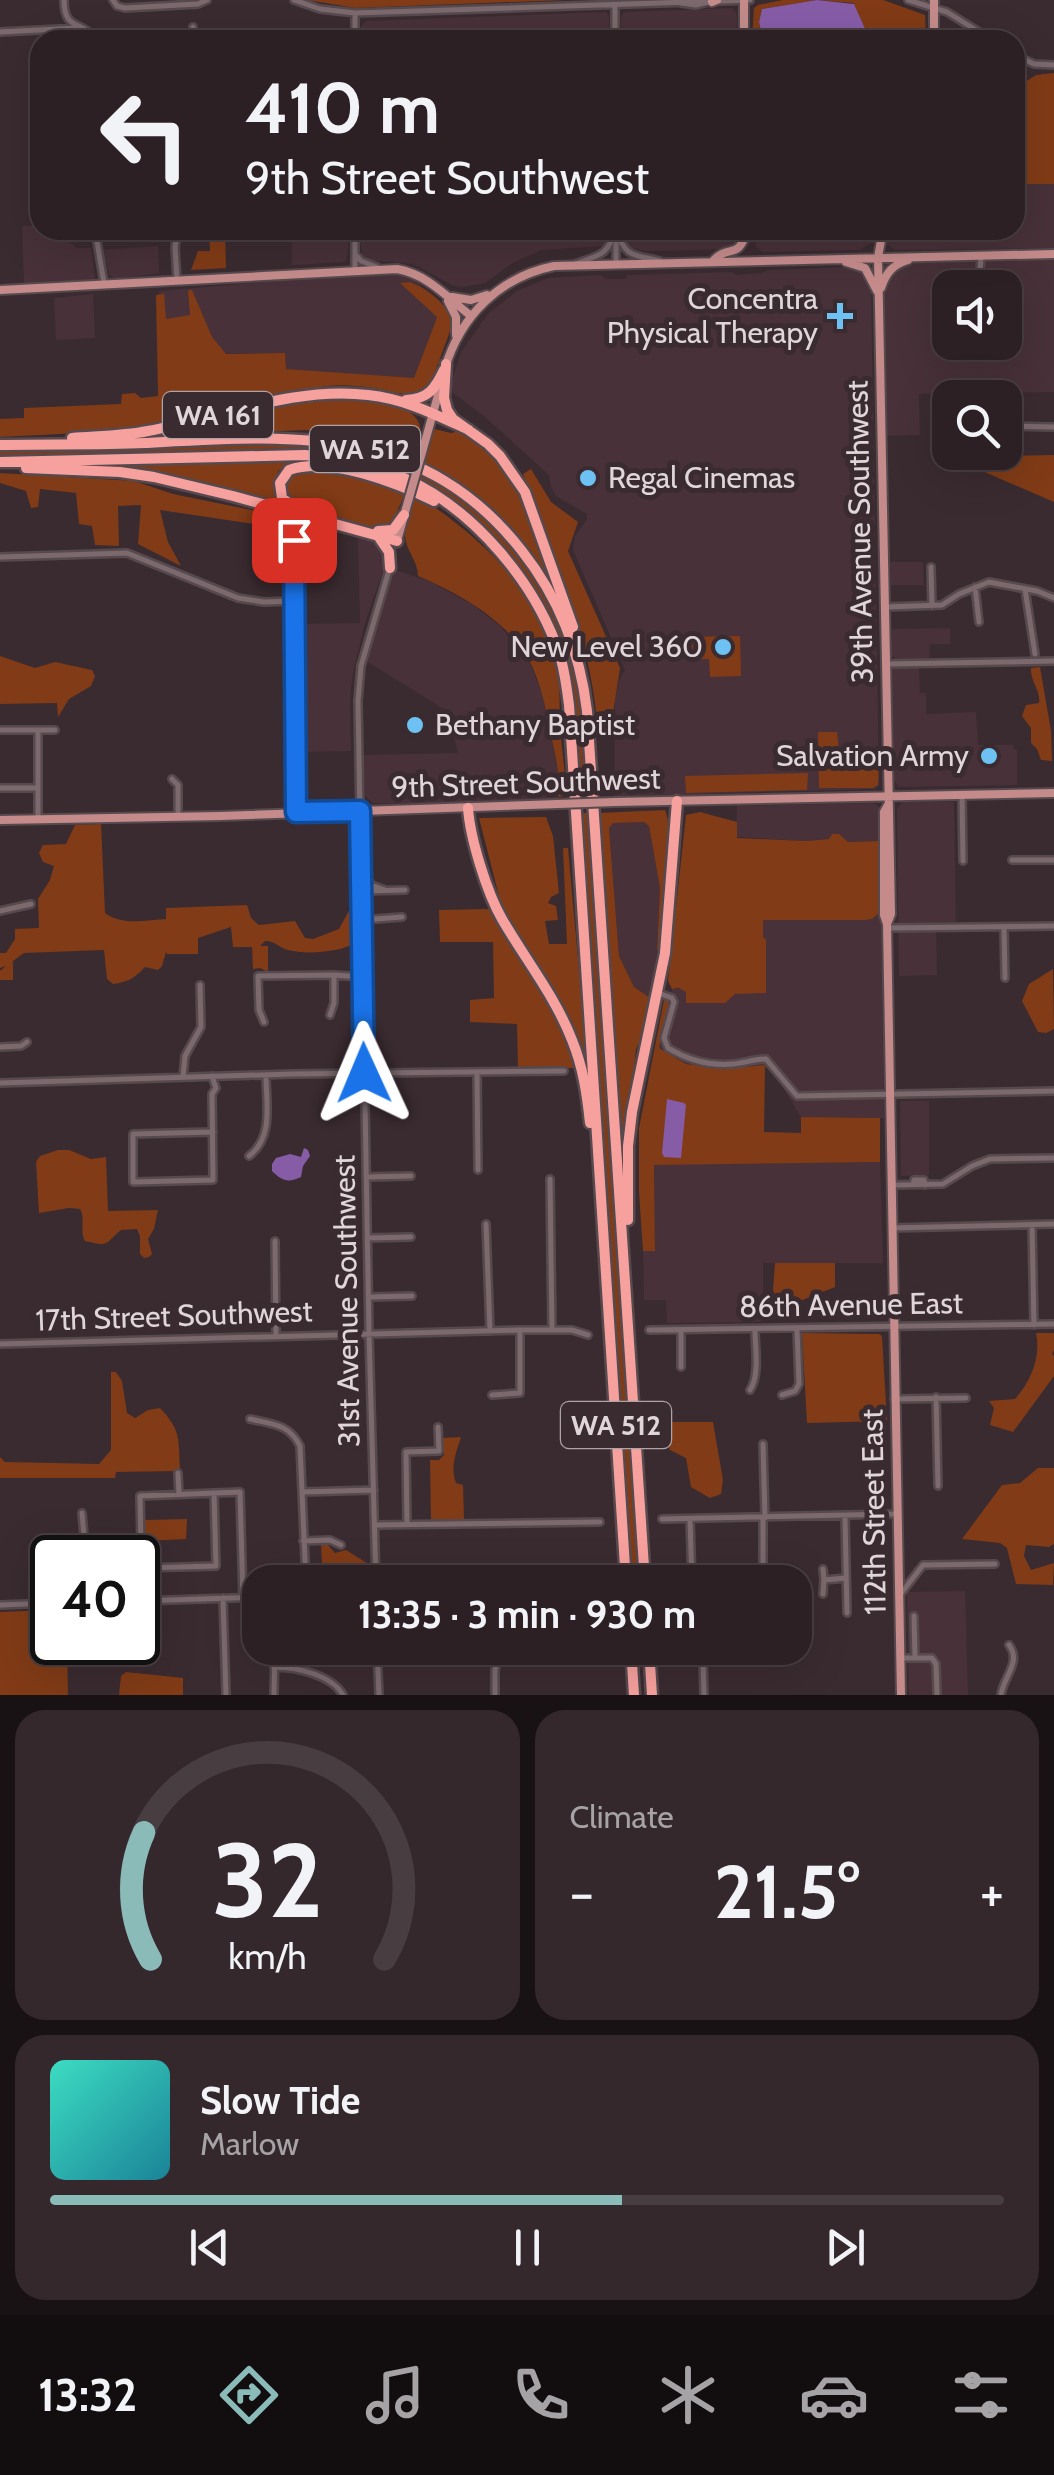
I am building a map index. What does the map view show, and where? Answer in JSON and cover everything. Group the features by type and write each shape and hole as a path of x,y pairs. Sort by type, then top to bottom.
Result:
{"highway":[{"path":"394,400 426,396 446,364"},
{"path":"446,364 444,405 450,416 488,444 510,469 532,508 578,643 587,711"},
{"name":"WA 161","path":"0,443 148,431 302,395 354,394 434,412"},
{"path":"434,412 469,430"},
{"name":"WA 512","path":"0,443 292,438 379,452 438,478 480,507 513,539 551,594 580,667 587,711 643,1565"},
{"name":"WA 512","path":"0,464 305,455 354,462 422,487 458,513 495,547 532,596 560,659 570,718 625,1565"},
{"name":"WA 161","path":"0,464 154,477 397,542"},
{"path":"404,515 392,530 374,530 286,503 280,482 293,468 334,468 398,484 458,513"},
{"path":"366,532 384,542 390,568"},
{"path":"629,1341 630,1130 666,953 677,800"},
{"path":"468,808 495,905 556,1007 581,1065 606,1268"},
{"path":"632,1665 634,1695"},
{"path":"650,1665 652,1695"}],"main road":[{"path":"744,30 746,0"},
{"path":"934,4 934,30"},
{"path":"713,262 720,254 738,250 744,240"},
{"path":"748,240 749,260"},
{"name":"39th Avenue Southwest","path":"881,240 878,258 891,914 887,926 893,1328"},
{"path":"443,293 471,300 527,274 574,264 1054,254"},
{"path":"879,297 885,276 892,268 922,256"},
{"path":"832,258 866,268 879,297"},
{"path":"0,290 380,268 420,276 470,316"},
{"name":"31st Avenue Southwest","path":"397,542 453,346 470,316 497,291"},
{"path":"443,293 456,317 453,346"},
{"name":"9th Street Southwest","path":"0,820 1054,793"},
{"name":"112th Street East","path":"893,1328 901,1695"}],"street":[{"path":"64,0 65,16 83,30"},
{"path":"115,3 191,5 206,0"},
{"path":"294,0 320,9 355,13 746,0"},
{"path":"908,0 934,4 976,30"},
{"path":"615,5 615,30"},
{"path":"355,13 355,30"},
{"path":"40,30 80,28"},
{"path":"0,32 30,30"},
{"path":"1025,59 1054,66"},
{"path":"97,240 104,286"},
{"path":"176,240 176,280"},
{"path":"355,240 355,270"},
{"path":"574,264 606,251 611,240"},
{"path":"616,240 616,263"},
{"path":"619,240 627,252 663,262"},
{"path":"355,251 362,262 380,268"},
{"path":"980,270 981,255"},
{"path":"1022,426 1054,426"},
{"path":"293,530 296,812"},
{"path":"294,540 322,539"},
{"name":"31st Avenue Southwest","path":"376,1565 358,683 397,542"},
{"path":"0,557 126,553 238,598 294,601"},
{"path":"931,566 932,606"},
{"path":"884,607 942,605 988,582 1054,598"},
{"path":"974,587 979,622"},
{"path":"1025,589 1035,654"},
{"path":"885,664 1054,661"},
{"path":"0,730 55,730"},
{"path":"38,730 38,820"},
{"path":"172,779 178,785 178,817"},
{"path":"0,788 38,788"},
{"path":"962,794 963,861"},
{"path":"361,859 368,883 385,890"},
{"path":"1012,860 1054,860"},
{"path":"362,891 405,890"},
{"path":"0,910 31,904"},
{"path":"362,920 402,916"},
{"path":"887,926 1054,926"},
{"path":"1004,927 1005,978"},
{"path":"330,1015 334,974"},
{"path":"264,1022 259,1010 258,976 362,976"},
{"path":"182,1077 185,1056 200,1027 200,984"},
{"path":"659,994 674,1002 664,1044 668,1048 684,1058 729,1064 766,1059 796,1096 1054,1092"},
{"path":"0,1047 22,1046 27,1042"},
{"path":"0,1083 564,1070"},
{"path":"477,1072 478,1170"},
{"path":"249,1156 266,1133 266,1075"},
{"path":"212,1079 209,1088 212,1094 213,1132 213,1180 134,1182 133,1134 213,1132"},
{"path":"892,1185 947,1182 990,1159 1054,1158"},
{"path":"366,1177 411,1176"},
{"path":"550,1179 552,1330"},
{"path":"486,1224 490,1331"},
{"path":"892,1228 1054,1224"},
{"path":"1032,1225 1034,1325"},
{"path":"368,1238 411,1237"},
{"path":"275,1241 276,1336"},
{"path":"369,1297 412,1296"},
{"name":"86th Avenue East","path":"649,1330 1054,1324"},
{"path":"782,1395 795,1392 799,1384 797,1329"},
{"path":"492,1395 520,1392 520,1330"},
{"name":"17th Street Southwest","path":"0,1344 520,1330 578,1331 588,1335"},
{"path":"681,1330 681,1367"},
{"path":"750,1390 756,1377 754,1330"},
{"path":"936,1398 938,1486"},
{"path":"894,1399 966,1398"},
{"path":"250,1419 278,1424 293,1434 301,1450 305,1565"},
{"path":"408,1525 406,1452 439,1451 438,1427"},
{"path":"763,1444 764,1565"},
{"path":"178,1474 179,1494"},
{"path":"302,1492 374,1490"},
{"path":"141,1535 140,1496 240,1492 243,1565"},
{"path":"160,1568 216,1566 214,1493"},
{"path":"82,1514 84,1535"},
{"path":"662,1520 897,1514"},
{"path":"845,1516 847,1613"},
{"path":"690,1519 691,1565"},
{"path":"375,1525 600,1522"},
{"path":"303,1541 330,1540 341,1544"},
{"path":"899,1596 923,1565 995,1564"},
{"path":"823,1569 823,1594"},
{"path":"824,1580 846,1578"},
{"path":"222,1598 226,1695"},
{"path":"160,1600 242,1598"},
{"path":"0,1605 30,1604"},
{"path":"914,1616 915,1658"},
{"path":"1002,1695 1014,1659 1010,1645"},
{"path":"900,1658 930,1658 936,1662 937,1695"},
{"path":"377,1665 378,1695"},
{"path":"495,1695 496,1665"},
{"path":"702,1665 704,1695"},
{"path":"274,1695 274,1667 292,1668 332,1682 342,1695"}],"shaded area":[{"path":"308,0 566,0 355,8"},
{"path":"817,0 762,9 761,30 753,30 754,8"},
{"path":"817,0 883,0 925,15 926,30 865,30 853,3"},
{"path":"817,0 854,4 866,30 761,30 762,9"},
{"path":"732,8 737,14 737,30 621,30 624,12"},
{"path":"606,12 609,30 361,30 367,21"},
{"path":"1054,73 1054,184 1025,184 1025,82 1036,75"},
{"path":"1025,184 1054,184 1054,248 895,250 871,243 859,250 763,252 756,247 756,240 1025,240"},
{"path":"22,226 30,226 30,240 67,240 77,248 91,248 95,278 92,281 24,283"},
{"path":"209,240 225,240 226,268 191,270 198,251 210,251"},
{"path":"292,240 349,240 345,262 292,265"},
{"path":"360,240 608,240 605,246 541,250 511,264 485,283 464,287 454,286 413,264 362,257"},
{"path":"625,240 738,240 730,249 646,251"},
{"path":"158,246 159,273 117,279 110,276 102,250"},
{"path":"1054,254 1054,392 1022,392 1022,380 932,380 932,394 919,394 920,435 881,436 878,257"},
{"path":"849,267 865,273 871,288 879,786 614,796 615,700 625,670 573,550 575,536 587,514 556,496 549,475 449,390 461,352 488,314 517,291 548,278 600,275 625,279 628,275 731,272 737,275"},
{"path":"380,272 410,277 442,302 414,379 286,369 285,353 162,354 159,291"},
{"path":"410,282 436,298 453,323 431,383 418,392 328,386 128,428 0,437 0,419 24,418 24,408 121,404 122,394 158,396 156,295 164,294 166,319 190,315 188,290 192,290 212,337 226,354 285,353 286,369 414,378 437,317 400,283"},
{"path":"93,294 95,338 56,340 54,298"},
{"path":"338,395 389,403 412,414 419,422 421,434 414,459 373,443 308,430 122,437 270,406"},
{"path":"434,429 460,431 512,478 533,519 559,595 497,515 471,493 424,464"},
{"path":"255,442 354,451 411,470 410,475 359,457 295,448 0,457 0,452"},
{"path":"1054,455 1054,502 980,470 1022,470 1022,456"},
{"path":"297,461 278,471 275,492 279,504 193,480 102,466"},
{"path":"321,469 377,480 406,491 390,528 332,516 286,495 285,486 292,473"},
{"path":"531,469 551,502 578,522 568,551 620,668 610,732 598,730 580,631 523,474"},
{"path":"0,473 134,481 173,494 271,514 268,526 160,510 168,542 181,566 138,544 141,505 118,506 119,546 95,545 92,526 79,524 76,493 40,489 38,507 31,508 26,491 0,483"},
{"path":"421,473 477,513 501,536 541,586 557,615 579,681 589,796 581,796 571,676 544,604 510,555 468,514 419,480"},
{"path":"415,494 462,528 505,569 538,617 550,643 558,679 567,796 558,797 557,766 543,697 520,646 480,609 418,576 405,536"},
{"path":"358,535 381,543 387,559 353,673 351,751 299,752 297,624 360,623"},
{"path":"890,562 923,562 924,585 891,585"},
{"path":"390,568 431,582 473,605 499,625 529,660 543,697 560,781 558,804 457,809 373,803 365,796 363,755 458,753 445,710 363,659"},
{"path":"950,628 950,644 930,644 929,660 896,660 892,655 892,629"},
{"name":"New Level 360","path":"740,636 741,676 710,677 709,659 689,659 688,637"},
{"path":"0,656 35,668 55,662 92,670 95,676 91,686 69,699 58,717 57,703 0,704"},
{"path":"1040,667 1052,761 1041,760 1031,743 1031,728 1022,716 1026,705 1039,703 1031,668"},
{"path":"892,668 919,668 920,693 926,693 926,714 976,712 978,745 1013,745 1017,750 1017,785 899,787 894,781"},
{"path":"818,732 837,732 840,761 855,762 857,768 879,766 878,785 819,788"},
{"path":"808,773 807,790 686,793 685,776"},
{"path":"902,802 953,802 954,806 956,922 936,922 937,975 899,976 897,809"},
{"path":"873,803 880,807 879,841 847,842 838,834 832,834 830,839 806,841 736,837 737,806"},
{"path":"665,810 668,833 663,944 657,951 660,888 649,826 644,822 613,823 609,828 619,956 634,987 653,998 646,1029 636,1049 624,1167 599,813"},
{"path":"700,812 737,822 737,838 806,841 839,834 848,842 879,841 879,913 865,920 763,920 766,993 735,994 725,1003 686,1003 686,992 672,989 668,981 686,815"},
{"path":"581,813 591,813 640,1565 630,1565"},
{"path":"546,817 553,836 559,893 548,903 556,906 558,920 545,921 549,944 567,944 563,848 568,848 590,1092 566,1013 501,904 479,818"},
{"path":"644,822 649,826 660,888 650,997 634,987 619,956 609,827 613,823"},
{"path":"101,824 105,913 112,917 135,921 166,919 166,908 247,905 251,918 259,925 295,921 305,938 313,939 339,929 351,907 356,907 356,943 304,952 265,941 260,946 268,946 268,972 253,969 252,947 233,947 231,927 198,938 198,954 166,952 158,970 145,967 131,979 118,983 107,979 104,950 24,953 13,961 13,980 0,980 0,971 6,966 0,968 0,953 6,953 15,939 15,929 39,928 38,899 54,866 43,862 39,853 43,845 66,844 75,825"},
{"path":"489,909 548,1004 575,1068 518,1069 517,1024 470,1022 470,1000 494,998 493,942 440,942 439,910"},
{"path":"881,912 884,1118 801,1117 769,1065 728,1069 686,1064 658,1048 672,989 683,989 686,1003 724,1003 763,938 763,920 865,920"},
{"path":"1053,969 1054,1029 1038,1032 1022,1001 1029,984"},
{"path":"668,999 659,1048 686,1064 728,1069 765,1065 764,1132 801,1133 801,1117 880,1118 880,1162 654,1165 655,1251 643,1251 639,1128 664,1000"},
{"path":"667,1099 686,1105 681,1158 664,1157 662,1153"},
{"path":"900,1101 929,1101 929,1175 901,1176"},
{"path":"304,1148 310,1156 301,1177 285,1180 272,1171 276,1158 290,1154 301,1157"},
{"path":"58,1150 91,1159 106,1157 108,1211 158,1210 148,1239 152,1254 149,1257 140,1254 137,1229 121,1230 103,1244 93,1243 83,1237 80,1209 39,1213 36,1162 40,1156"},
{"path":"880,1162 883,1263 763,1263 763,1322 667,1323 666,1300 644,1300 643,1251 655,1250 654,1164"},
{"path":"775,1263 835,1263 835,1287 795,1303 778,1303 773,1290"},
{"path":"802,1333 882,1336 887,1421 807,1423"},
{"path":"1036,1333 1054,1333 1054,1376 1013,1432 990,1425 994,1408 989,1401 1015,1399 1030,1377 1036,1360"},
{"path":"111,1372 116,1372 122,1381 127,1413 135,1418 160,1408 172,1423 178,1436 180,1471 116,1472 115,1478 0,1478 0,1457 5,1462 99,1464 111,1450"},
{"path":"662,1422 713,1422 723,1480 721,1494 710,1498 691,1487 686,1458 670,1450 657,1429"},
{"path":"461,1437 454,1471 456,1483 463,1485 464,1519 431,1520 430,1460 439,1460 444,1455 442,1438"},
{"path":"1038,1468 1054,1468 1054,1544 1026,1545 1024,1556 1031,1570 1054,1563 1053,1585 1016,1584 1007,1548 1000,1543 962,1539 1002,1485 1020,1483"},
{"path":"187,1519 186,1539 160,1540 160,1535 144,1535 144,1520"},
{"path":"321,1544 327,1544 335,1553 346,1550 370,1565 309,1565 322,1564"},
{"path":"965,1591 968,1695 909,1695 907,1592"},
{"path":"30,1611 30,1665 67,1665 68,1695 0,1695 0,1612"},
{"path":"126,1672 183,1678 183,1695 119,1695 121,1676"}],"place":[{"name":"Concentra Physical Therapy","path":"840,316"},
{"name":"Regal Cinemas","path":"588,478"},
{"name":"New Level 360","path":"723,647"},
{"name":"Bethany Baptist","path":"415,725"},
{"name":"Salvation Army","path":"989,756"}],"route":[{"path":"294,540 296,812 360,811 364,1073"}]}
